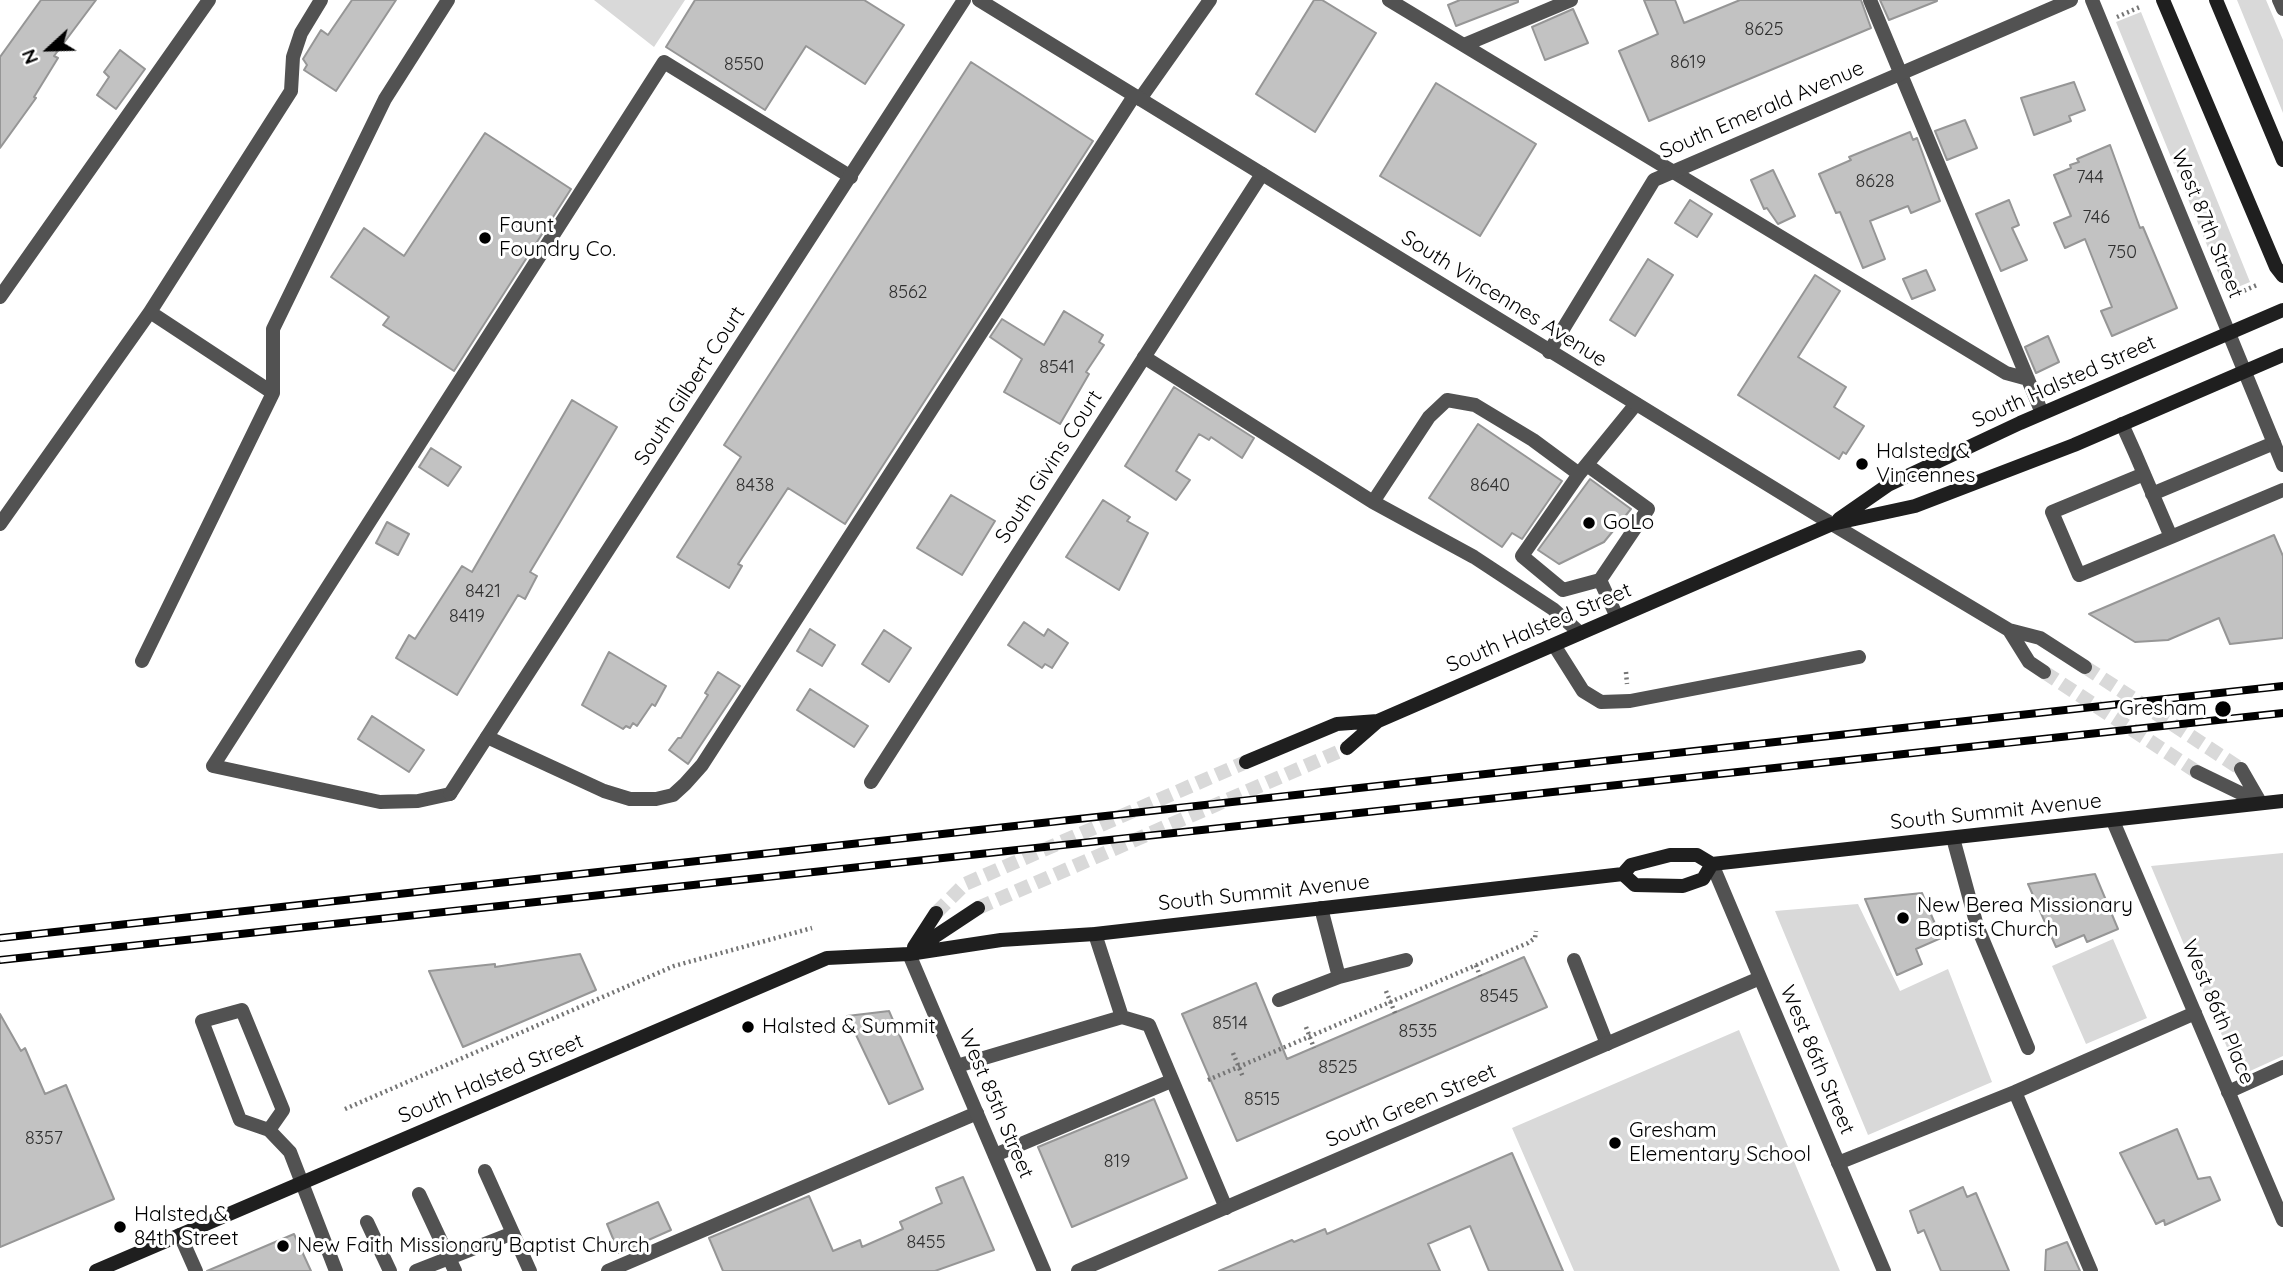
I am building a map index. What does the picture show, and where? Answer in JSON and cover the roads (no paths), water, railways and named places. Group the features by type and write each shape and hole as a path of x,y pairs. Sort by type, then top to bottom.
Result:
{"main road":[{"path":"2163,0 2276,267 2283,276"},
{"path":"2216,0 2283,160"},
{"name":"South Halsted Street","path":"1832,524 1888,485 2042,413 2283,310"},
{"name":"South Halsted Street","path":"1347,748 1378,721 1832,524 1914,506 2122,424 2283,355"},
{"name":"South Halsted Street","path":"1246,762 1337,724 1378,721"},
{"name":"South Summit Avenue","path":"909,954 1001,940 1095,934 1623,874 1630,865 1670,855 1697,855 1712,864 2283,801"},
{"name":"South Summit Avenue","path":"1623,874 1635,885 1683,886 1703,879 1712,864"},
{"path":"909,954 978,908"},
{"path":"909,954 936,914"},
{"name":"South Halsted Street","path":"96,1271 827,958 909,954"}],"street":[{"path":"0,297 209,0"},
{"path":"0,524 150,312 291,91 293,57 300,33 321,0"},
{"path":"142,661 273,393 273,329 385,99 448,0"},
{"name":"South Gilbert Court","path":"851,177 664,62 213,766 380,802 418,801 450,794 851,177 964,0"},
{"name":"South Vincennes Avenue","path":"979,0 1832,524 2010,631 2040,638 2085,667"},
{"path":"487,737 604,792 630,799 656,799 673,795 685,784 702,765 1137,97 1210,0"},
{"path":"1389,0 2006,373 2028,379"},
{"path":"1464,46 1571,0"},
{"path":"1870,0 2042,413"},
{"name":"South Emerald Avenue","path":"1549,352 1654,180 1671,170 2071,0"},
{"name":"West 87th Street","path":"2092,0 2283,465"},
{"path":"2279,0 2283,9"},
{"name":"South Givins Court","path":"871,782 1262,174"},
{"path":"150,312 273,393"},
{"path":"1144,358 1373,502 1474,557 1553,609 1580,634"},
{"path":"1373,502 1429,418 1447,400 1475,405 1533,440 1583,470 1648,509 1600,580 1563,590 1522,556 1583,470 1636,404"},
{"path":"2122,424 2171,537"},
{"path":"2152,494 2274,443"},
{"path":"2144,474 2052,512 2079,575 2283,490"},
{"path":"1600,580 1617,617"},
{"name":"South Vincennes Avenue","path":"2010,631 2029,662 2043,671"},
{"path":"1554,645 1583,691 1601,702 1630,701 1859,657"},
{"path":"2241,769 2261,803"},
{"path":"2197,772 2261,803"},
{"name":"West 86th Place","path":"2113,821 2283,1220"},
{"path":"1953,838 1977,926 2028,1048"},
{"name":"West 86th Street","path":"1712,864 1884,1271"},
{"path":"1321,908 1339,977"},
{"path":"1095,934 1122,1017"},
{"name":"West 85th Street","path":"909,954 1044,1271"},
{"path":"1279,1000 1339,977 1406,960"},
{"path":"1574,960 1607,1044"},
{"name":"South Green Street","path":"1078,1271 1760,978"},
{"path":"269,1130 284,1110 242,1010 202,1021 240,1120 269,1130 290,1152 336,1271"},
{"path":"1838,1163 2015,1092 2195,1013"},
{"path":"957,1066 1122,1017 1149,1025 1226,1208"},
{"path":"2228,1092 2283,1068"},
{"path":"995,1155 1171,1081"},
{"path":"2015,1092 2091,1271"},
{"path":"608,1271 977,1113"},
{"path":"485,1171 530,1271"},
{"path":"419,1194 452,1265"},
{"path":"367,1222 390,1271"},
{"path":"416,1271 452,1265 513,1233"},
{"path":"180,1235 196,1271"}],"tunnel":[{"path":"2085,667 2241,769"},
{"path":"2044,672 2197,772"},
{"path":"978,908 1347,748"},
{"path":"936,913 965,884 1246,762"}],"railway":[{"path":"0,938 2283,686"},
{"path":"0,960 2283,713"}],"place":[{"name":"Faunt Foundry Co.","path":"485,238"},
{"name":"Halsted & Vincennes","path":"1862,464"},
{"name":"GoLo","path":"1589,523"},
{"name":"Gresham","path":"2223,709"},
{"name":"New Berea Missionary Baptist Church","path":"1903,918"},
{"name":"Halsted & Summit","path":"748,1027"},
{"name":"Gresham Elementary School","path":"1615,1143"},
{"name":"Halsted & 84th Street","path":"120,1227"},
{"name":"New Faith Missionary Baptist Church","path":"283,1246"}]}
